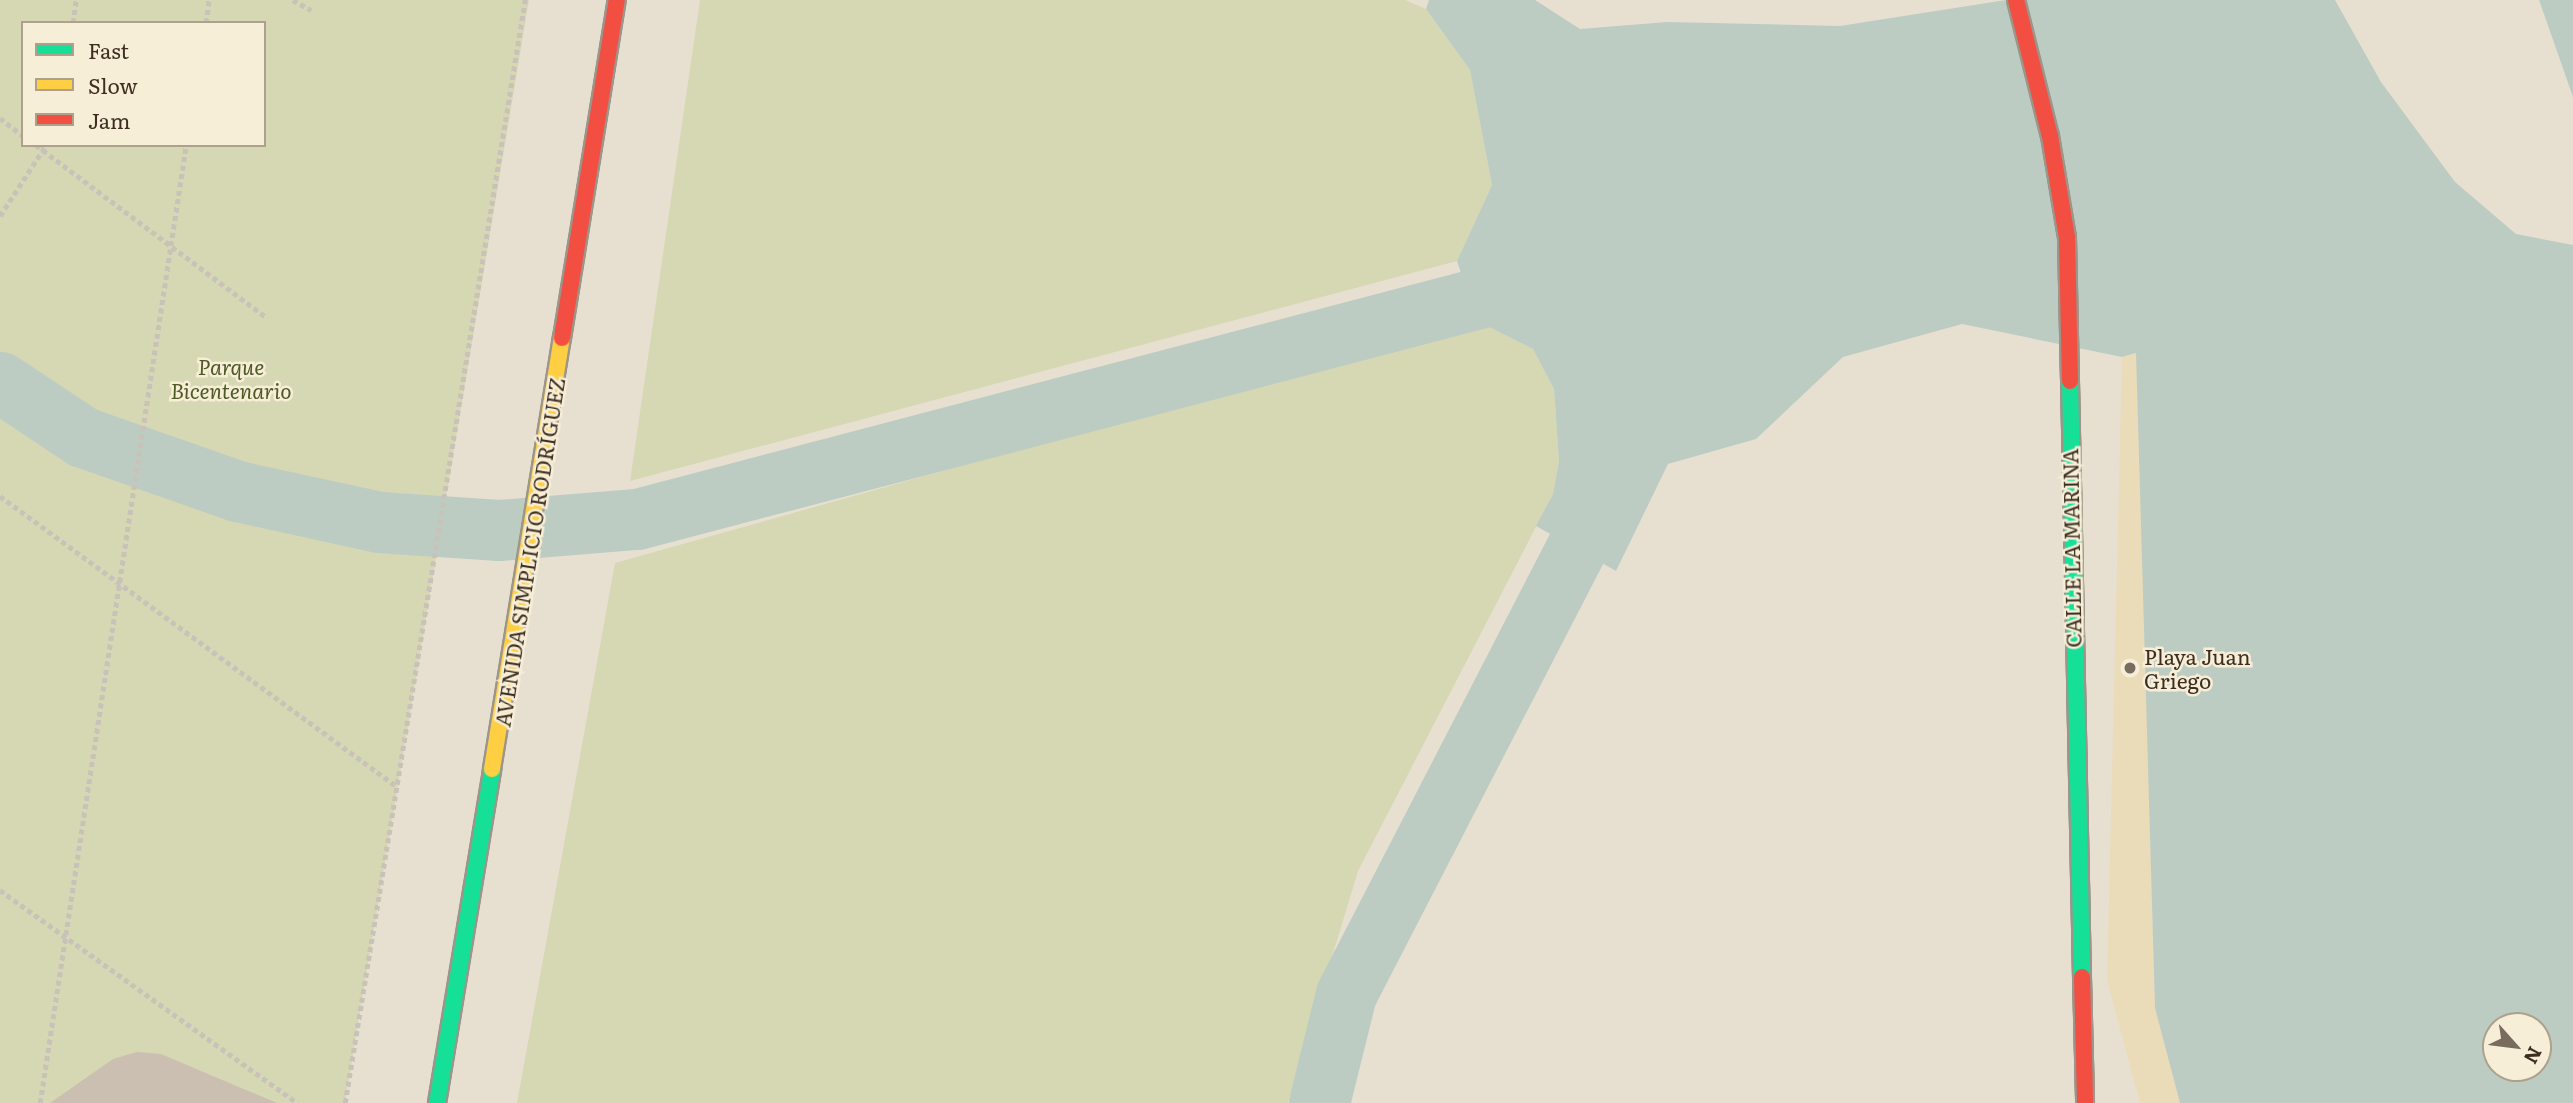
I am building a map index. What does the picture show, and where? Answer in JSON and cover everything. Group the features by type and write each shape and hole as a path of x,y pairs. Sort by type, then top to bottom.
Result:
{"main road":[{"name":"AVENIDA SIMPLICIO RODRÍGUEZ","path":"437,1103 550,430 617,0"},
{"name":"CALLE LA MARINA","path":"2016,0 2048,123 2067,238 2068,416 2085,1103"}],"path":[{"path":"73,21 76,0"},
{"path":"206,21 209,0"},
{"path":"293,0 311,10"},
{"path":"345,1103 525,0"},
{"path":"0,118 21,134"},
{"path":"38,147 267,318"},
{"path":"0,216 45,147"},
{"path":"40,1103 186,147"},
{"path":"0,496 397,787"},
{"path":"0,890 298,1103"}],"green space":[{"name":"Parque Bicentenario","path":"0,0 529,0 345,1103 0,1103"},
{"path":"700,0 1405,0 1426,9 1470,70 1492,185 1457,261 630,481"},
{"path":"1477,321 1533,349 1554,389 1559,461 1553,494 1358,871 1288,1103 517,1103 615,563"}],"sand":[{"name":"Playa Juan Griego","path":"2137,353 2155,1007 2180,1103 2140,1103 2107,980 2122,357"}],"shaded area":[{"path":"1429,0 1535,0 1580,29 1667,22 1840,26 2006,0 2335,0 2381,82 2455,182 2516,234 2573,245 2573,1103 2180,1103 2155,1008 2136,353 2122,357 1962,324 1843,357 1756,439 1668,464 1616,571 1536,526 1553,494 1559,461 1554,389 1533,349 1477,321 1457,261 1492,185 1470,70 1426,9"},
{"path":"2539,0 2573,0 2573,97"}],"building":[{"path":"137,1052 161,1054 277,1103 50,1103 113,1059"}],"waterway":[{"path":"0,382 83,437 237,491 379,522 499,530 637,519 1551,279"},
{"path":"1319,1103 1346,994 1615,473"}],"traffic: fast":[{"path":"2070,381 2082,977"},
{"path":"437,1103 492,769"}],"traffic: slow":[{"path":"492,769 562,338"}],"traffic: jam":[{"path":"562,338 617,0"},
{"path":"2016,0 2050,136 2067,238 2070,381"},
{"path":"2082,977 2085,1103"}],"place":[{"name":"Playa Juan Griego","path":"2130,668"}]}
